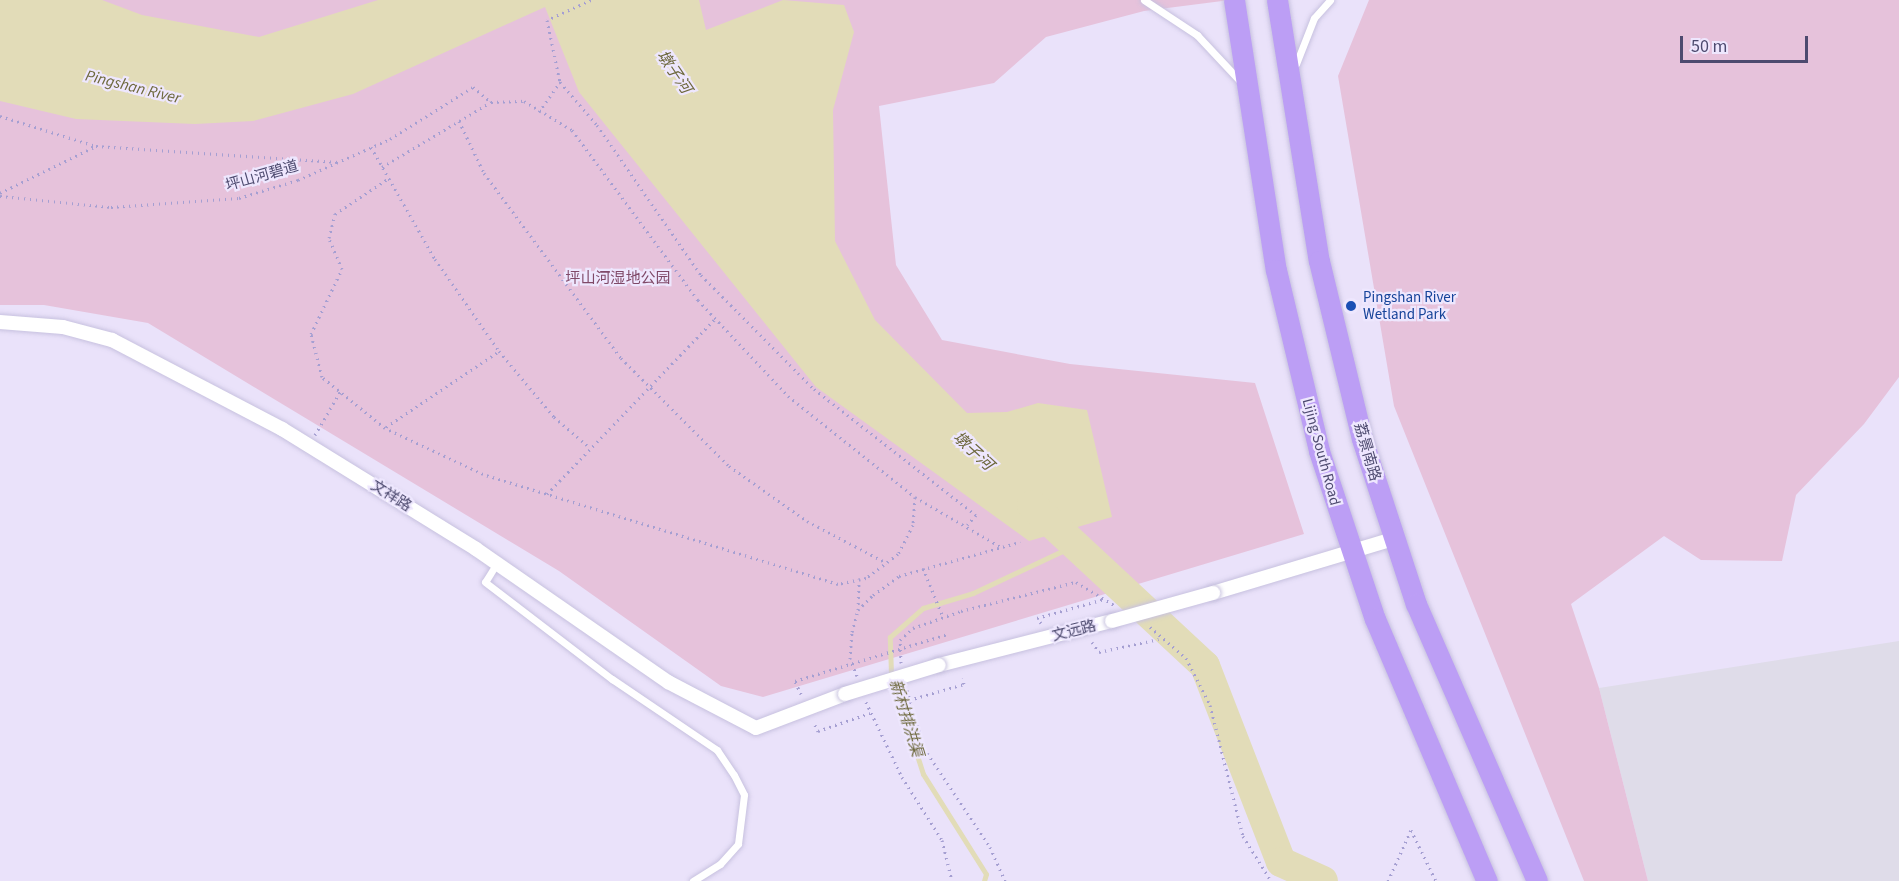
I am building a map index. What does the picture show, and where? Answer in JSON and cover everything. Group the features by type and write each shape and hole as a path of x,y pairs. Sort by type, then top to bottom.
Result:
{"main road":[{"name":"Lijing South Road","path":"1234,0 1245,87 1276,270 1319,451 1352,555 1435,767 1487,881"},
{"name":"荔景南路","path":"1277,0 1290,93 1322,272 1362,439 1393,539 1476,750 1537,881"}],"street":[{"name":"文祥路","path":"0,322 63,327 112,340 309,446 497,563 668,682 756,729"},
{"name":"文远路","path":"756,729 845,694 939,665 1112,621 1352,555 1393,539"}],"lane":[{"path":"1144,0 1197,35 1245,87"},
{"path":"1290,93 1304,36 1330,0"},
{"path":"497,563 485,582 612,680 717,750 734,775 744,795 738,844 720,864 693,881"}],"path":[{"path":"591,0 547,20 560,82 597,125 701,275 814,389 976,515 967,525"},
{"path":"539,112 560,82"},
{"name":"坪山河碧道","path":"0,194 111,207 239,198 339,162 371,147 473,87 491,102"},
{"path":"382,167 491,102 524,101 572,130 716,319 788,396 915,497 967,525 1001,547"},
{"path":"0,116 96,146 339,162"},
{"path":"459,121 484,173 538,253 621,358 652,386 729,466 807,521 887,562"},
{"path":"0,194 96,146"},
{"path":"371,147 499,351 554,417 589,447"},
{"path":"389,178 348,200 330,225 329,238 342,269 311,334 322,377 385,428 483,474 838,584 859,579 898,554 913,525 915,497"},
{"path":"0,185 6,190"},
{"path":"547,494 589,447 716,319"},
{"path":"385,428 499,351"},
{"path":"309,446 340,392"},
{"path":"923,568 942,616"},
{"path":"858,610 859,579"},
{"path":"1005,881 990,847 924,748 909,700 899,653 900,640 913,628 942,616 1076,582 1124,611"},
{"path":"1041,624 1037,618 1104,599"},
{"path":"1092,641 1099,651 1165,636 1145,623"},
{"path":"801,694 795,681 899,653 948,634"},
{"path":"1159,639 1186,658 1210,705 1243,836 1271,881"},
{"path":"909,700 964,684 962,678"},
{"path":"815,725 818,731 870,713"},
{"path":"1388,881 1411,830 1436,881"}],"shaded area":[{"path":"1899,641 1899,881 1648,881 1599,688"}],"green space":[{"name":"坪山河湿地公园","path":"0,0 1230,0 1144,11 1046,37 994,83 879,106 896,265 942,340 1070,364 1255,383 1304,534 763,697 721,686 559,571 148,323 44,305 0,305"},
{"path":"1369,0 1899,0 1899,377 1864,424 1796,495 1782,561 1701,560 1664,536 1571,604 1599,688 1648,881 1584,881 1394,406 1338,76"}],"water":[{"name":"Pingshan River","path":"0,0 102,0 142,15 259,37 378,0 699,0 706,30 783,0 844,5 854,32 833,110 835,241 875,320 967,413 1007,412 1038,403 1087,410 1112,517 1029,541 816,387 579,92 545,7 353,94 253,121 195,124 76,119 0,101"}],"waterway":[{"name":"墩子河","path":"1032,505 1205,666 1281,862 1323,881"},
{"name":"新村排洪渠","path":"984,881 986,874 923,774 891,673 890,637 923,608 973,593 1075,545"}],"place":[{"name":"Pingshan River Wetland Park","path":"1351,306"}]}
